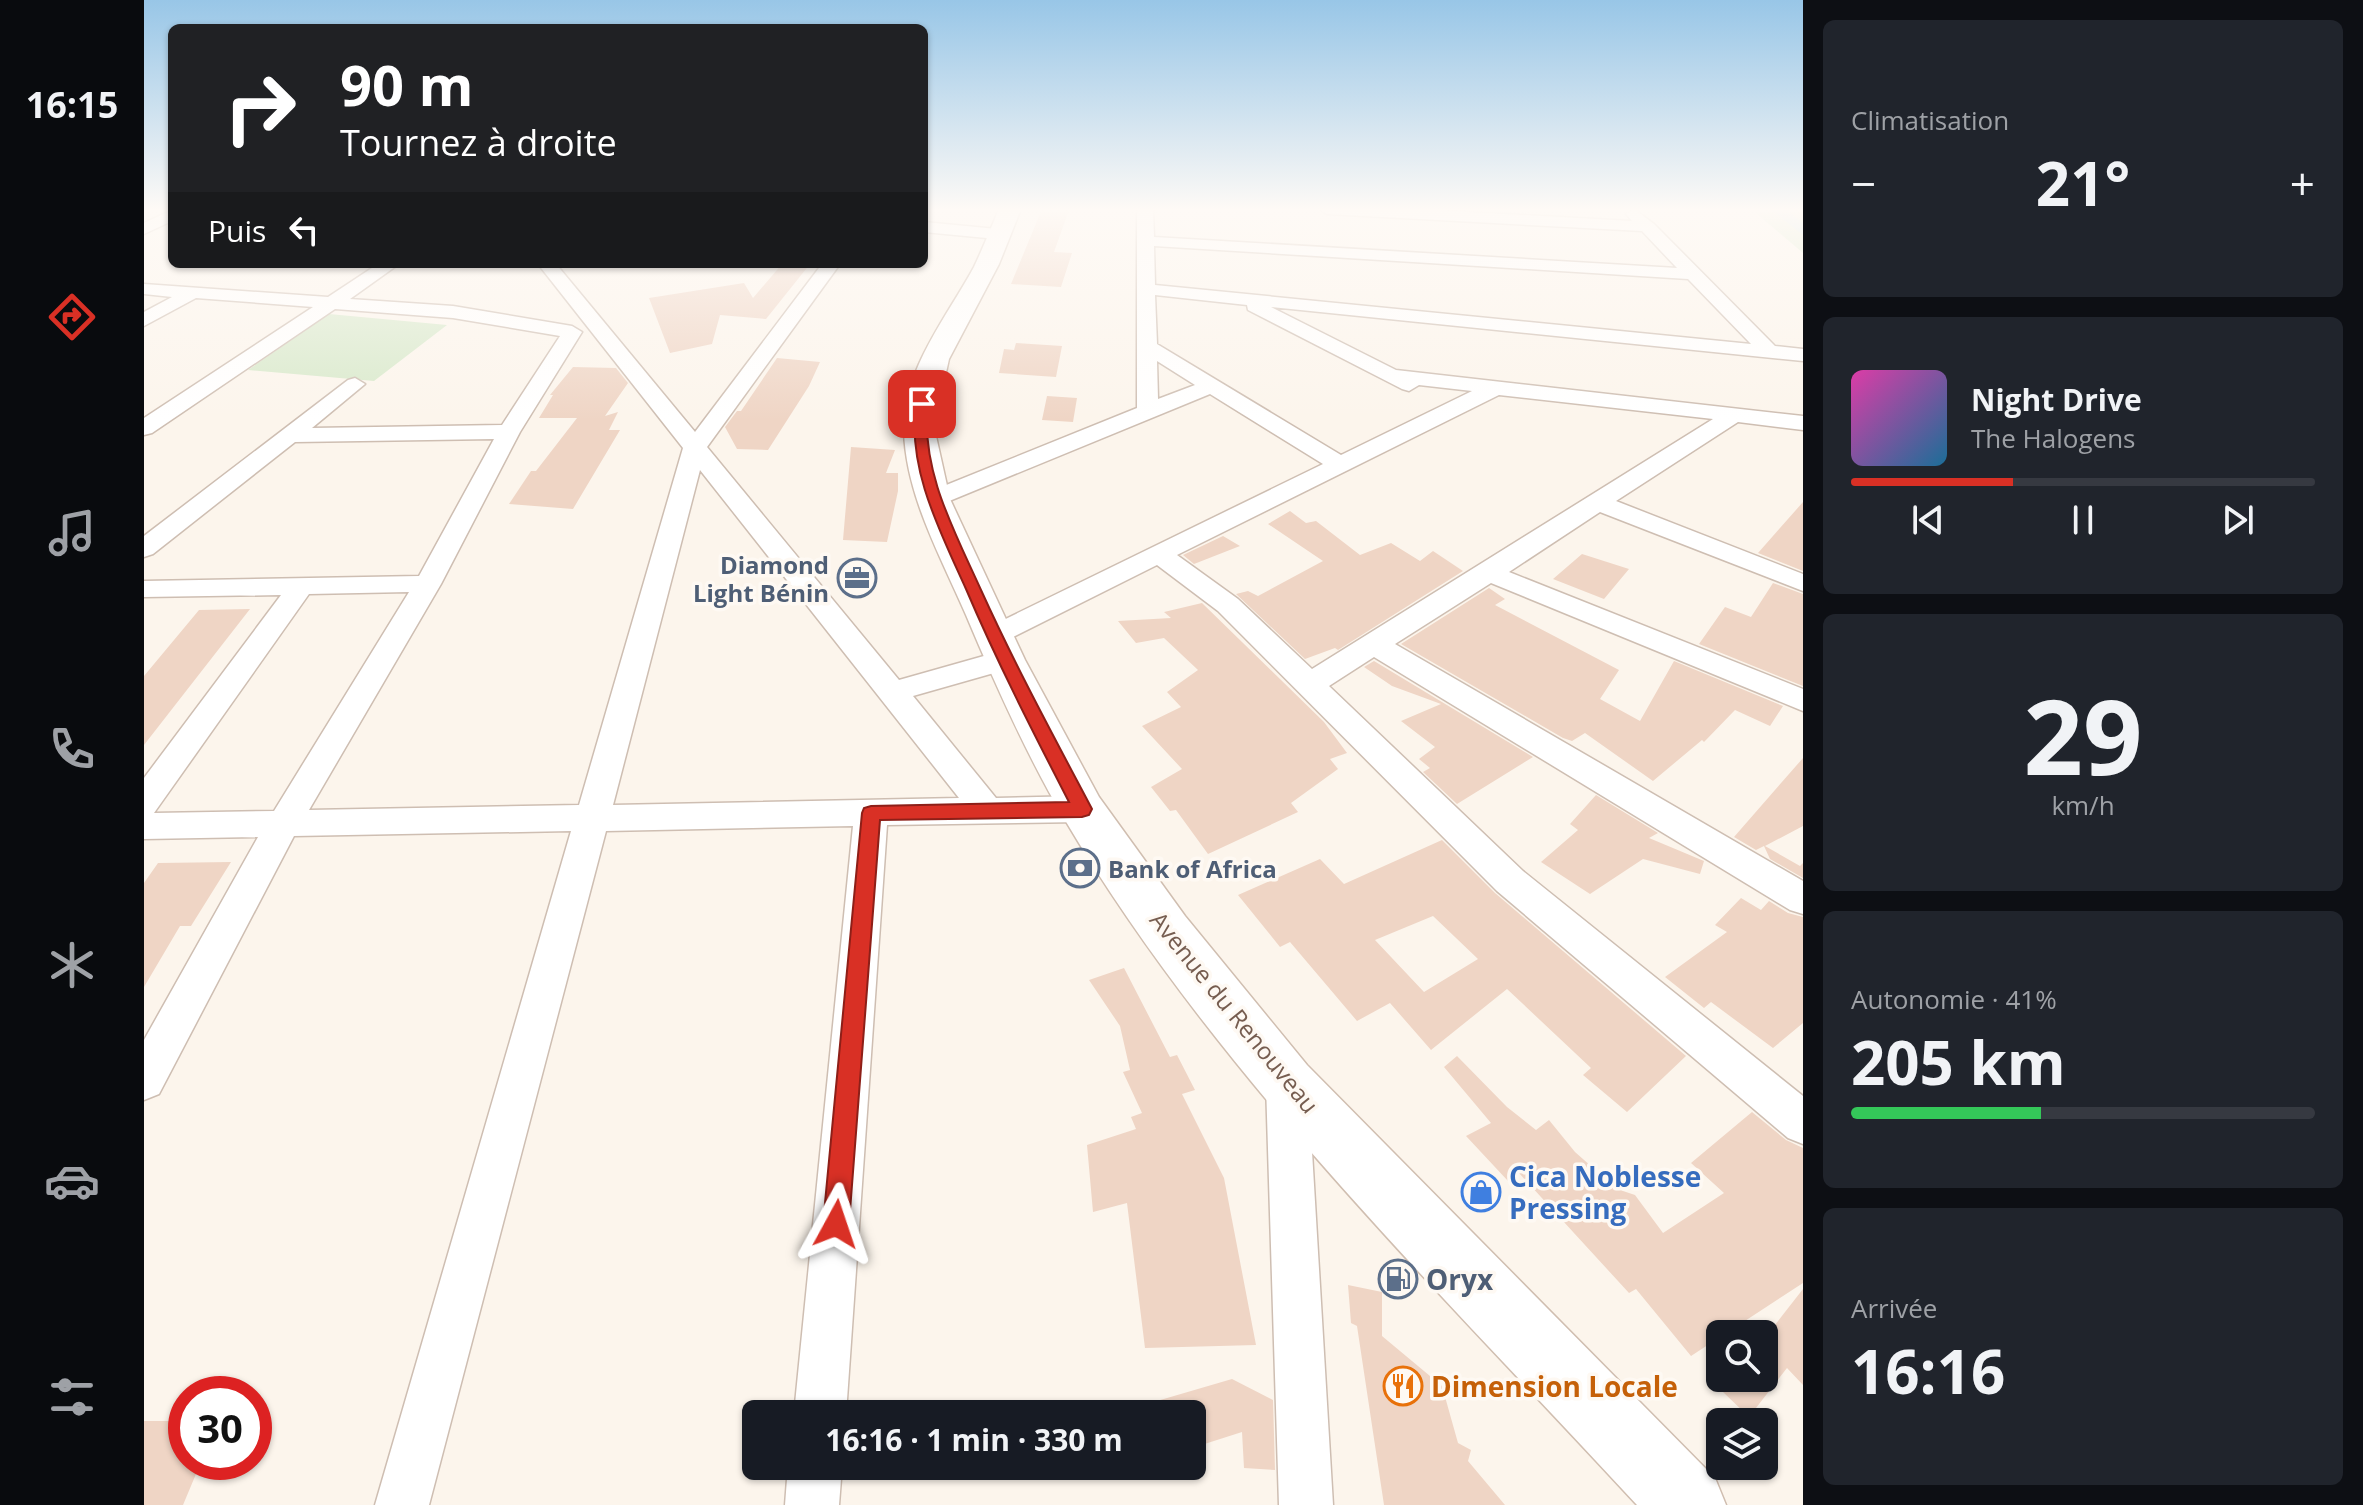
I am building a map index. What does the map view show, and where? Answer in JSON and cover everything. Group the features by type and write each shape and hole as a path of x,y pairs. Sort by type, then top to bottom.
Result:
{"main road":[{"name":"Avenue du Renouveau","path":"979,279 935,359 927,383 919,427 933,499 1000,648 1082,809 1167,931 1287,1084 1688,1505"}],"street":[{"path":"144,428 368,279"},
{"path":"559,279 988,811"},
{"path":"402,1505 695,447 820,279"},
{"path":"1146,279 1148,410"},
{"path":"1698,279 1769,351"},
{"path":"144,289 453,312 572,332 509,432 428,584 283,824 144,1080"},
{"path":"1146,289 1803,355"},
{"path":"144,320 192,293"},
{"path":"1237,297 1455,408"},
{"path":"1147,346 1341,465"},
{"path":"1392,376 1803,423"},
{"path":"144,549 355,384"},
{"path":"933,499 1210,386"},
{"path":"892,692 1000,648 1160,555 1496,388"},
{"path":"1310,684 1734,415"},
{"path":"290,435 509,432"},
{"path":"1596,502 1803,583"},
{"path":"1160,555 1228,605 1510,881 1803,1123"},
{"path":"1489,573 1803,701"},
{"path":"144,589 428,584"},
{"path":"144,803 301,586"},
{"path":"1374,644 1803,899"},
{"path":"144,826 1082,809"},
{"path":"821,1400 871,813"},
{"path":"1287,1084 1306,1505"},
{"path":"812,1505 814,1480"}],"green space":[{"path":"329,314 447,325 374,381 248,370"}],"building":[{"path":"769,279 798,279 766,319 720,315 712,344 670,353 649,298 744,283 753,298"},
{"path":"1013,279 1064,279 1061,287 1011,284"},
{"path":"1016,343 1062,346 1056,377 999,373 1004,349 1014,350"},
{"path":"777,358 820,362 809,386 768,450 737,449 725,427 737,411 741,411"},
{"path":"573,367 616,368 628,383 605,416 618,412 609,430 620,430 573,509 509,504 531,471 536,471 577,418 539,418 553,395 550,395"},
{"path":"1047,396 1077,398 1073,422 1042,420"},
{"path":"851,447 895,450 886,473 898,473 898,491 887,542 843,540"},
{"path":"1803,502 1803,571 1758,553"},
{"path":"1290,511 1306,523 1316,521 1360,555 1391,543 1420,561 1433,551 1463,571 1338,650 1335,648 1305,659 1236,594 1248,591 1258,596 1323,561 1268,524"},
{"path":"1223,536 1240,546 1194,564 1183,555"},
{"path":"1582,554 1629,569 1604,599 1553,579"},
{"path":"1773,583 1803,594 1803,686 1699,644 1725,607 1751,617"},
{"path":"1489,588 1505,599 1495,605 1619,670 1600,699 1640,721 1674,661 1783,706 1770,726 1735,710 1704,742 1702,740 1653,781 1585,733 1572,741 1563,738 1401,644"},
{"path":"1202,603 1324,722 1347,753 1330,759 1338,769 1291,803 1298,812 1208,854 1176,810 1170,811 1151,787 1182,769 1142,726 1181,707 1167,692 1198,670 1164,638 1136,643 1118,621 1171,618 1164,612"},
{"path":"250,609 144,745 144,676 199,610"},
{"path":"1374,661 1533,757 1457,804 1423,772 1430,768 1419,759 1435,747 1401,721 1441,704 1392,686 1364,667"},
{"path":"1803,758 1803,826 1765,846 1800,866 1803,863 1803,878 1770,859 1764,846 1756,850 1734,837"},
{"path":"1596,795 1658,833 1649,838 1704,861 1700,874 1643,859 1590,894 1541,862 1578,830 1570,824"},
{"path":"1442,840 1495,893 1686,1056 1627,1112 1583,1075 1591,1068 1507,989 1431,1050 1390,1003 1357,1021 1290,942 1280,947 1238,895 1320,859 1344,884","holes":["1433,916 1478,959 1424,992 1375,940"]},
{"path":"231,862 191,926 180,926 144,987 144,883 158,863"},
{"path":"1741,898 1761,910 1769,901 1788,913 1803,917 1803,1023 1773,1048 1711,1002 1704,1008 1665,977 1727,932 1715,925"},
{"path":"1124,968 1170,1057 1177,1055 1195,1090 1182,1094 1224,1178 1256,1345 1145,1348 1127,1203 1093,1212 1087,1145 1136,1129 1131,1117 1142,1113 1123,1072 1130,1070 1120,1026 1089,980"},
{"path":"1457,1056 1507,1107 1536,1130 1549,1120 1575,1152 1617,1189 1635,1195 1663,1233 1724,1193 1691,1163 1752,1112 1786,1140 1803,1148 1803,1283 1746,1320 1706,1320 1706,1346 1691,1356 1636,1289 1629,1293 1519,1173 1508,1181 1466,1136 1491,1123 1444,1067"},
{"path":"1348,1285 1382,1292 1382,1336 1442,1386 1458,1443 1471,1450 1468,1461 1505,1505 1384,1505 1357,1326 1351,1323"},
{"path":"1803,1289 1803,1385 1787,1368 1778,1380 1778,1321"},
{"path":"1232,1379 1273,1400 1275,1470 1244,1468 1242,1432 1206,1444 1206,1400 1160,1400"},
{"path":"1723,1392 1768,1392 1756,1408 1740,1408"},
{"path":"144,1421 168,1421 168,1480 193,1480 183,1505 144,1505"}],"place":[{"name":"Diamond Light Bénin","path":"857,578"},
{"name":"Bank of Africa","path":"1080,868"},
{"name":"Cica Noblesse Pressing","path":"1481,1192"},
{"name":"Oryx","path":"1398,1279"},
{"name":"Dimension Locale","path":"1403,1386"}],"route":[{"path":"836,1224 871,813 1082,809 1005,660 933,499 919,427 922,404"}]}
